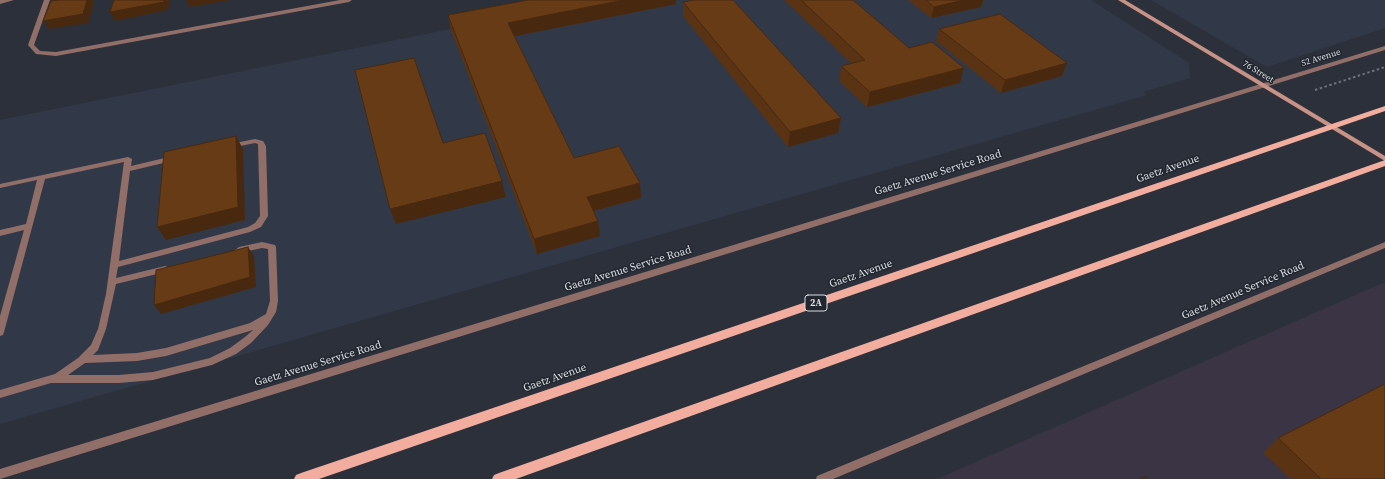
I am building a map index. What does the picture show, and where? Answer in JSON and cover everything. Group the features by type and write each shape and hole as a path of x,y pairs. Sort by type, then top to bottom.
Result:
{"main road":[{"name":"Gaetz Avenue","path":"301,479 1385,108"},
{"path":"498,479 1385,163"}],"street":[{"path":"0,2 12,0"},
{"path":"47,0 31,45 38,53 56,54 349,0"},
{"name":"76 Street","path":"1122,0 1385,159"},
{"name":"52 Avenue","path":"1263,85 1385,48"},
{"name":"Gaetz Avenue Service Road","path":"0,474 1263,85"},
{"path":"113,265 250,229 262,220 264,216 261,143 249,141 219,148"},
{"path":"127,169 180,157"},
{"path":"0,186 128,158 111,282 102,329 95,347 69,370 49,379 0,394"},
{"path":"0,332 42,177"},
{"path":"0,233 29,226"},
{"path":"49,379 119,379 153,376 205,363 233,351 248,340 265,323 272,312 274,301 272,247 262,245 232,252"},
{"name":"Gaetz Avenue Service Road","path":"821,479 1385,245"},
{"path":"111,282 172,267"},
{"path":"83,359 137,357 166,352 252,326 272,312"}],"path":[{"path":"1315,90 1385,67"}],"shaded area":[{"path":"594,0 1091,0 1189,63 1190,78 1143,92 1147,95 0,424 0,120"},
{"path":"1151,0 1385,0 1385,28 1267,67"},
{"path":"1385,282 1385,479 937,479"}],"building":[{"path":"87,0 83,14 43,21 51,1"},
{"path":"114,0 164,0 164,2 110,12"},
{"path":"528,0 624,0 508,23 574,158 619,146 640,183 587,197 598,221 534,239 448,15"},
{"path":"694,0 733,0 841,118 790,132 683,2"},
{"path":"801,0 853,0 909,48 932,42 964,68 870,92 841,66 865,60"},
{"path":"926,0 964,0 934,7"},
{"path":"1000,14 1067,63 1005,80 939,29"},
{"path":"414,58 443,143 485,133 502,181 390,209 355,70"},
{"path":"236,136 238,207 157,227 164,152"},
{"path":"248,247 250,277 154,305 156,270"},
{"path":"1385,384 1385,479 1321,479 1278,438"}]}
